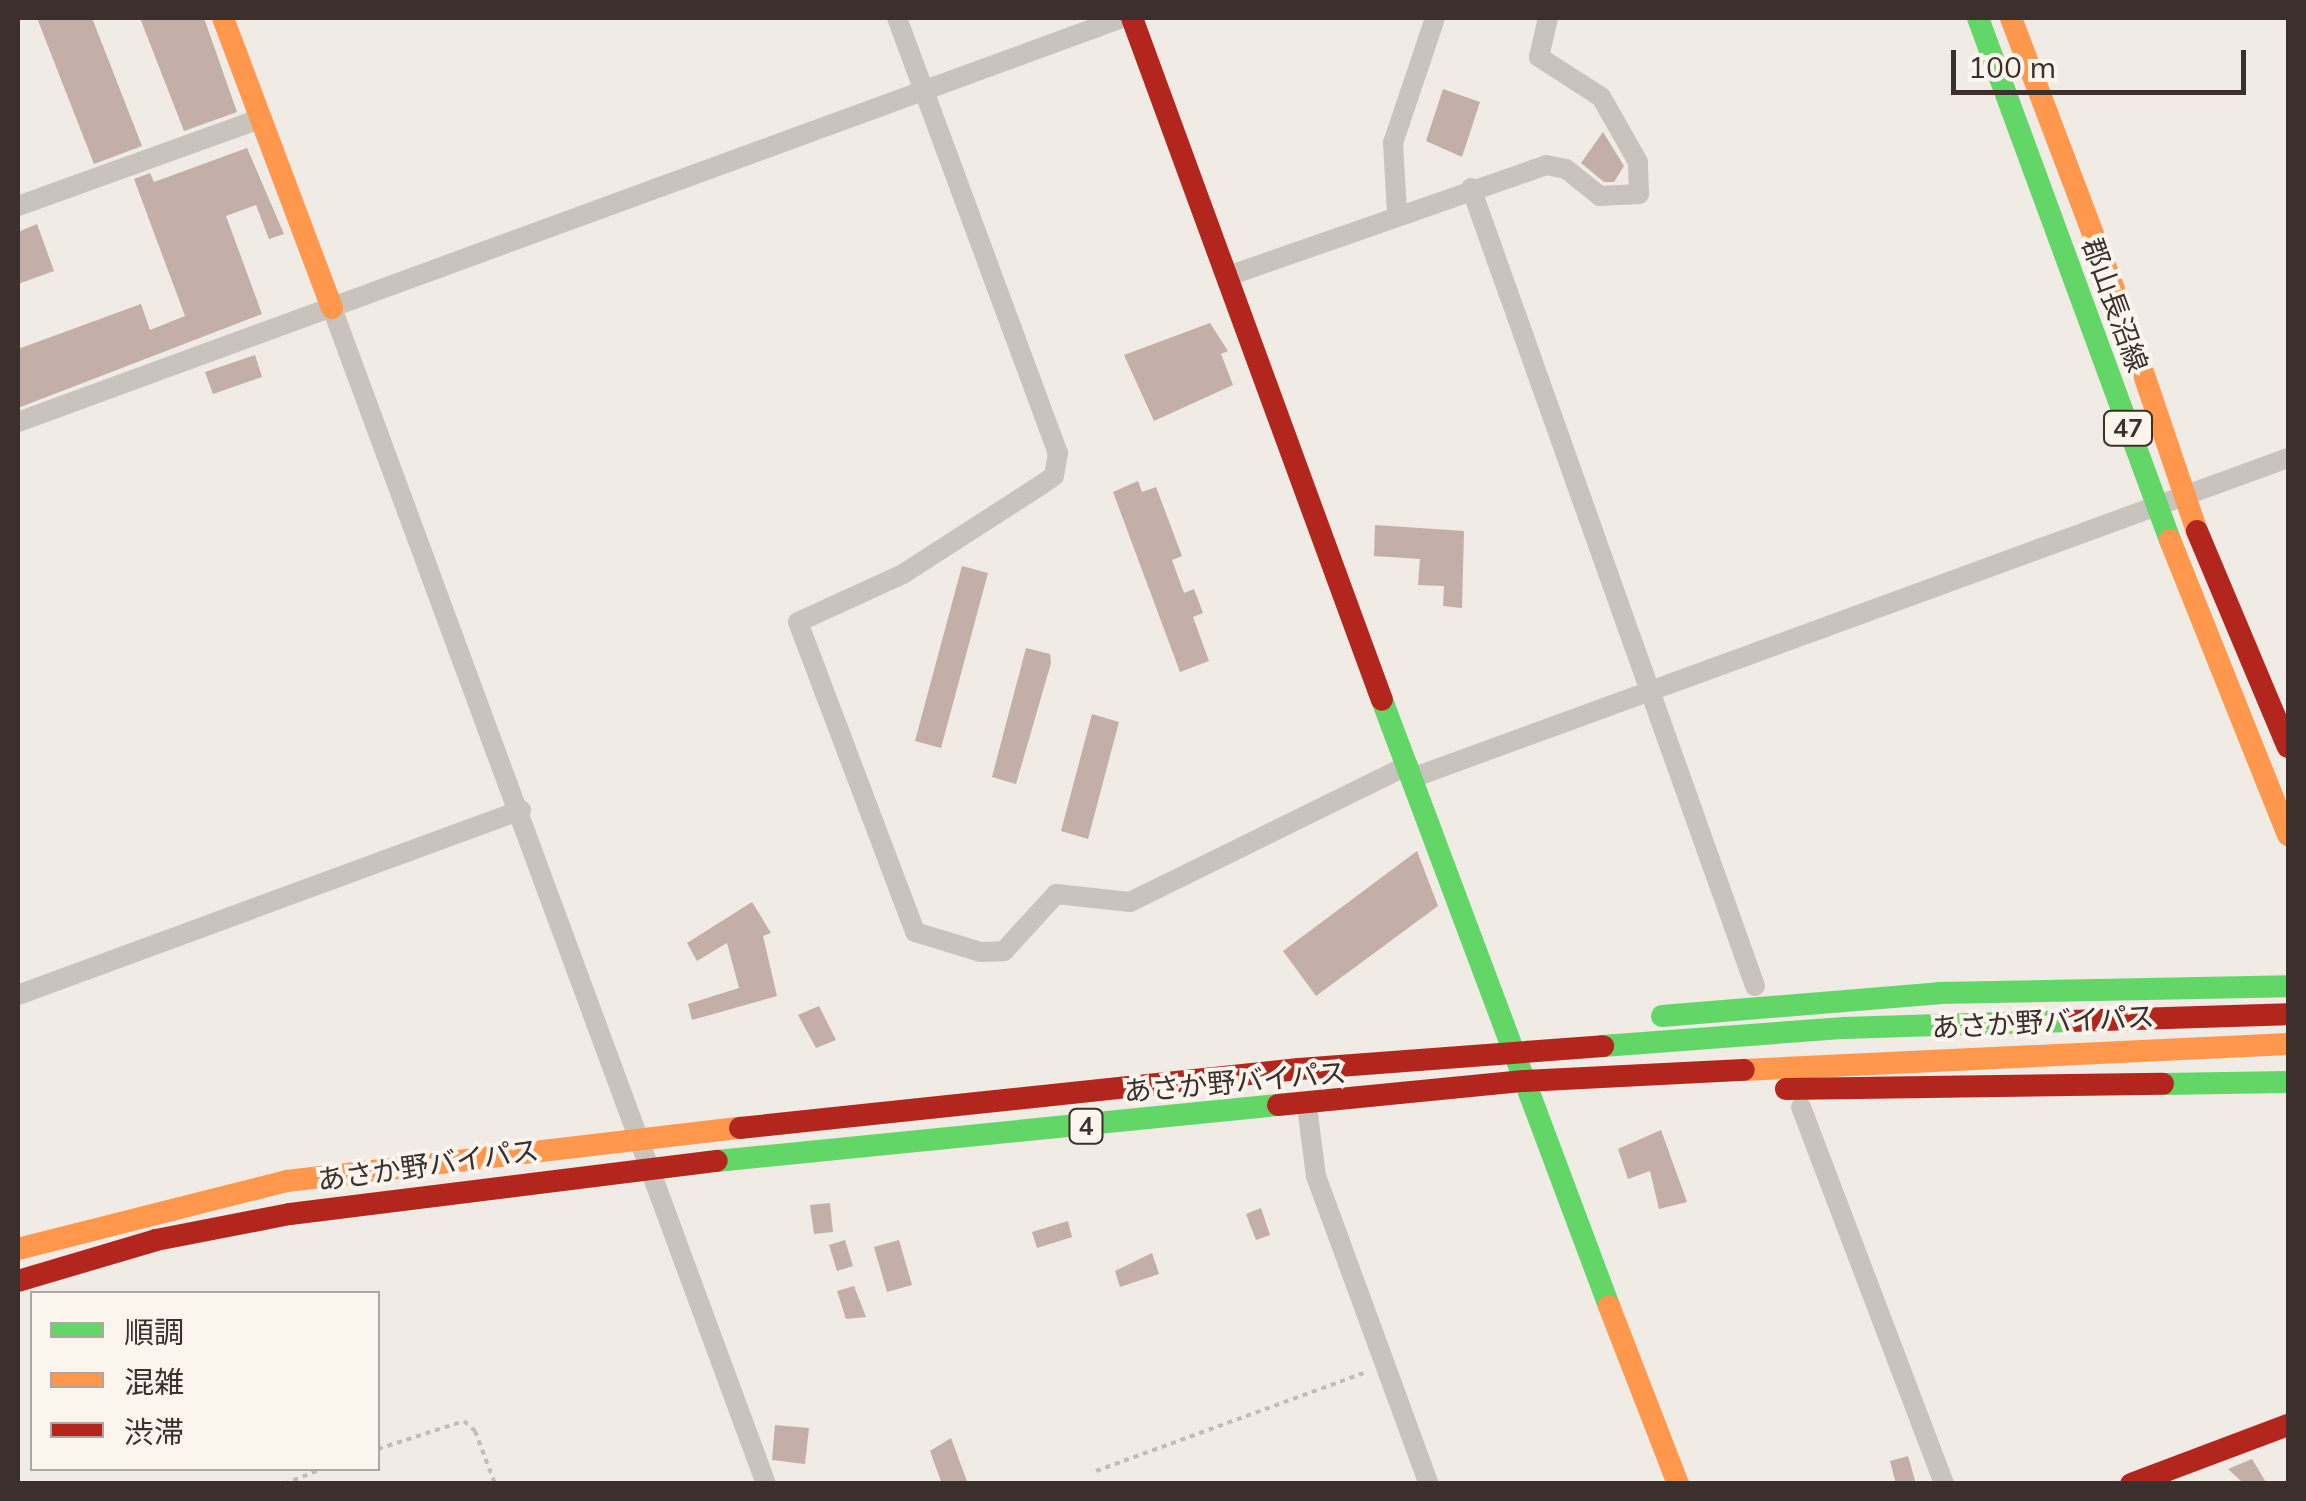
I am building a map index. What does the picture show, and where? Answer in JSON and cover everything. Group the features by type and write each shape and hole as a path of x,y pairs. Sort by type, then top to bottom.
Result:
{"main road":[{"path":"223,18 332,308"},
{"path":"1132,18 1510,1048 1678,1484"},
{"name":"郡山長沼線","path":"1978,18 2156,505 2288,835"},
{"name":"郡山長沼線","path":"2011,18 2121,307 2182,496 2288,747"},
{"path":"1510,1048 1552,1028 1804,1000 2288,986"},
{"name":"あさか野バイパス","path":"18,1250 287,1181 638,1139 1510,1048 2184,1015 2288,1014"},
{"name":"あさか野バイパス","path":"18,1281 156,1240 290,1214 647,1168 1306,1108 1524,1081 2189,1045 2288,1044"},
{"name":"4","path":"1524,1081 1591,1093 1796,1098"},
{"path":"1796,1098 2288,1082"},
{"path":"2131,1484 2288,1425"}],"street":[{"path":"897,18 1058,463 1049,480 903,574 798,622 915,932 980,952 1004,951 1056,894 1130,902 1410,771 1655,692 2288,458"},
{"path":"18,422 1122,18"},
{"path":"1397,212 1392,143 1434,18"},
{"path":"1228,276 1397,212 1551,166 1610,199 1642,189 1638,162 1601,97 1539,58 1548,18"},
{"path":"18,206 260,119"},
{"path":"1471,188 1655,692 1755,986"},
{"path":"332,308 766,1484"},
{"path":"18,995 520,810"},
{"path":"1796,1098 1944,1484"},
{"path":"1306,1108 1316,1176 1429,1484"}],"path":[{"path":"1096,1471 1386,1366"},
{"path":"380,1448 464,1421 475,1431 495,1484"},
{"path":"284,1484 316,1471"}],"building":[{"path":"37,18 92,18 142,146 94,164"},
{"path":"140,18 204,18 237,112 184,131"},
{"path":"1443,89 1480,102 1462,157 1426,141"},
{"path":"1603,132 1624,166 1614,182 1604,182 1581,163"},
{"path":"247,148 284,234 269,239 256,205 226,216 262,314 18,408 18,349 141,304 150,330 185,316 134,179 150,173 154,182"},
{"path":"37,224 54,271 18,284 18,232"},
{"path":"1210,323 1228,351 1221,354 1233,385 1154,421 1124,355"},
{"path":"255,355 262,377 213,394 205,372"},
{"path":"1138,481 1142,492 1156,487 1182,556 1172,560 1184,593 1194,589 1203,613 1193,617 1209,661 1180,672 1113,492"},
{"path":"1375,525 1464,531 1462,608 1443,606 1444,586 1418,585 1420,559 1374,556"},
{"path":"962,566 988,573 941,748 915,741"},
{"path":"1026,648 1050,654 1051,663 1016,784 992,777"},
{"path":"1092,714 1119,722 1088,839 1061,831"},
{"path":"1417,851 1438,906 1316,996 1283,951"},
{"path":"752,902 771,933 763,936 777,996 692,1020 688,1004 739,988 727,943 697,961 687,943"},
{"path":"819,1006 836,1040 816,1048 798,1015"},
{"path":"1661,1130 1687,1202 1659,1209 1650,1171 1628,1179 1618,1149"},
{"path":"830,1203 833,1232 814,1234 810,1205"},
{"path":"1261,1208 1270,1235 1256,1240 1246,1214"},
{"path":"1068,1221 1072,1237 1037,1248 1032,1232"},
{"path":"845,1240 853,1266 837,1271 829,1245"},
{"path":"899,1240 912,1285 887,1292 874,1247"},
{"path":"1152,1253 1159,1274 1120,1287 1115,1271"},
{"path":"854,1286 866,1317 846,1319 837,1291"},
{"path":"775,1425 809,1428 805,1464 772,1460"},
{"path":"951,1438 968,1484 942,1484 930,1451"},
{"path":"1908,1456 1916,1484 1896,1484 1890,1461"},
{"path":"2252,1459 2267,1484 2244,1484 2228,1469"}],"traffic: fast":[{"path":"1978,18 2170,540"},
{"path":"1382,700 1609,1306"},
{"path":"1662,1016 1939,993 2288,986"},
{"path":"1603,1046 1844,1028 2070,1021"},
{"path":"2163,1084 2288,1082"},
{"path":"717,1161 1278,1105"}],"traffic: slow":[{"path":"223,18 332,308"},
{"path":"2011,18 2121,307 2197,531"},
{"path":"2170,540 2288,835"},
{"path":"1744,1070 2288,1044"},
{"path":"18,1249 287,1181 740,1128"},
{"path":"1609,1306 1678,1484"}],"traffic: jam":[{"path":"1132,18 1382,700"},
{"path":"2197,531 2288,747"},
{"path":"2070,1021 2288,1014"},
{"path":"740,1128 1299,1069 1603,1046"},
{"path":"1278,1105 1524,1081 1744,1070"},
{"path":"1786,1089 2163,1084"},
{"path":"18,1281 156,1240 290,1214 717,1161"},
{"path":"2131,1484 2288,1425"}]}
